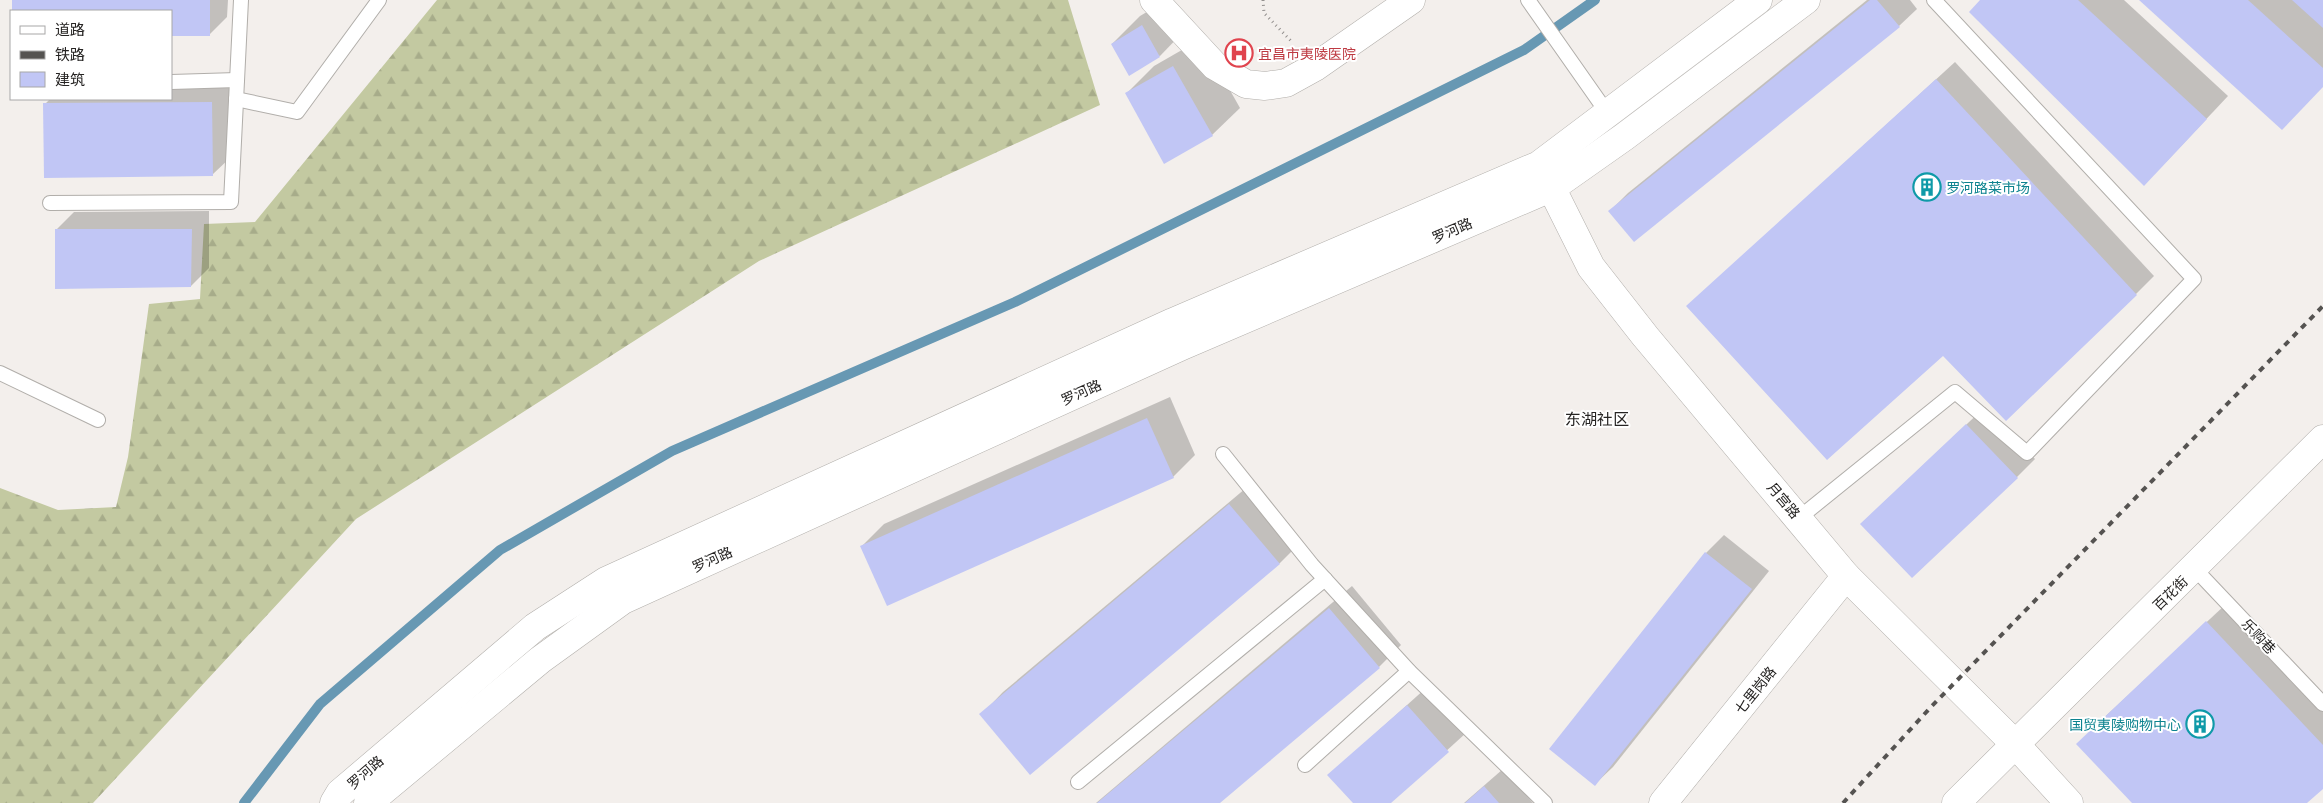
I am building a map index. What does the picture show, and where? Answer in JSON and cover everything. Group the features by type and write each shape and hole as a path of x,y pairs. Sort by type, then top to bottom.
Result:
{"main road":[{"path":"1154,0 1215,66 1246,84 1265,86 1286,84 1316,67 1411,0"},
{"name":"罗河路","path":"334,803 340,793 535,627 606,581 1173,322 1546,176 1608,114 1758,0"},
{"name":"罗河路","path":"368,803 540,660 623,600 1182,346 1624,138 1806,0"},
{"name":"月宫路","path":"1546,176 1590,267 1846,576 2015,744 2069,803"},
{"name":"百花街","path":"1956,803 2323,439"},
{"name":"七里岗路","path":"1663,803 1846,576"}],"lane":[{"path":"50,203 231,202 242,0"},
{"path":"236,99 297,112 379,0"},
{"path":"1528,0 1608,114"},
{"path":"1799,518 1955,392 2027,452 2194,279 1934,0"},
{"path":"172,82 237,80"},
{"path":"0,373 98,420"},
{"path":"1223,454 1324,579 1409,671 1546,803"},
{"name":"乐购巷","path":"2195,568 2323,704"},
{"path":"1078,782 1324,579"},
{"path":"1305,765 1409,671"}],"path":[{"path":"1263,0 1264,13 1316,67"}],"green space":[{"path":"437,0 1068,0 1100,105 759,261 356,519 93,803 0,803 0,488 58,510 116,507 128,457 149,304 200,299 204,224 255,222"}],"building":[{"path":"12,0 210,0 210,36 172,36 172,10 12,10"},
{"path":"1870,0 1877,0 1900,27 1634,242 1608,211"},
{"path":"1980,0 2078,0 2207,119 2144,186 1969,12"},
{"path":"2139,0 2248,0 2323,68 2323,87 2282,130"},
{"path":"2292,0 2323,0 2323,28"},
{"path":"1142,25 1160,57 1129,76 1111,44"},
{"path":"1173,66 1213,136 1164,164 1125,93"},
{"name":"罗河路菜市场","path":"1936,79 2137,295 2006,421 1943,356 1827,460 1686,306"},
{"path":"212,102 213,176 44,178 43,103"},
{"path":"55,229 192,229 191,287 55,289"},
{"path":"1147,418 1174,478 887,606 860,546"},
{"path":"1966,424 2018,478 1912,578 1860,524"},
{"path":"1229,504 1280,564 1030,775 979,714"},
{"path":"1705,552 1752,589 1595,786 1549,749"},
{"path":"1329,608 1380,668 1220,803 1097,803"},
{"name":"国贸夷陵购物中心","path":"2206,621 2323,745 2323,789 2307,803 2132,803 2076,744"},
{"path":"1407,705 1449,752 1391,803 1353,803 1327,775"},
{"path":"1484,786 1499,803 1465,803"}],"waterway":[{"path":"244,803 320,704 500,550 672,451 1015,302 1524,50 1595,0"}],"railway":[{"path":"1843,803 1930,708 2323,306"}],"place":[{"name":"宜昌市夷陵医院","path":"1239,53"},
{"name":"罗河路菜市场","path":"1927,187"},
{"name":"国贸夷陵购物中心","path":"2200,724"}],"district":[{"name":"东湖社区","path":"1597,419"}]}
